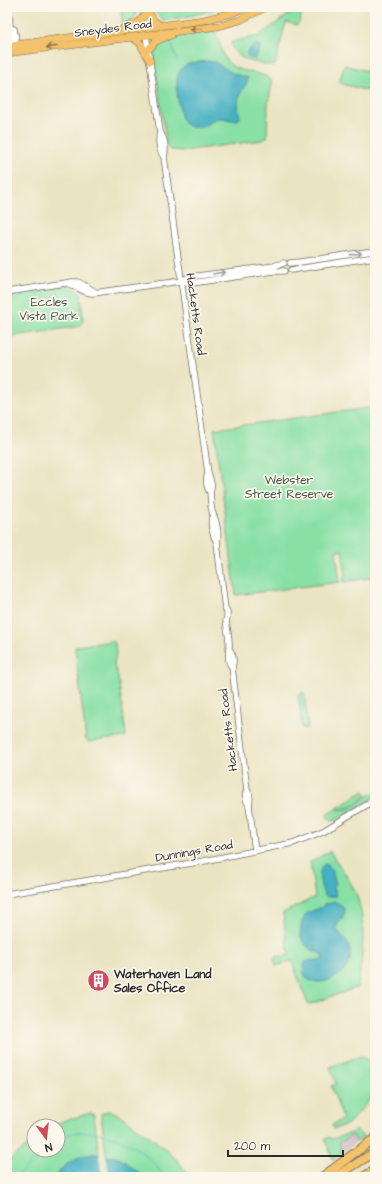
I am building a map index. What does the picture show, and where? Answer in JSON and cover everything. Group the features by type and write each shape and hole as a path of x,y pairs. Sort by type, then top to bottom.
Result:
{"highway":[{"path":"322,1177 375,1138"},
{"path":"335,1177 375,1152"},
{"path":"364,1177 375,1170"}],"main road":[{"path":"144,7 154,21 161,26"},
{"name":"Sneydes Road","path":"13,47 132,37 161,26 219,17 246,7"},
{"name":"Sneydes Road","path":"7,53 13,47 115,32 181,31 228,24 247,17 266,7"},
{"path":"115,32 138,22 144,16"},
{"path":"149,49 158,40 181,31"},
{"path":"132,37 140,43 150,61"}],"street":[{"path":"8,7 13,47"},
{"path":"11,7 13,47"},
{"name":"Hacketts Road","path":"144,7 146,32 208,477 212,489 210,492 213,515 216,518 218,533 216,543 224,611 227,611 226,621 233,664 232,667 247,790 250,800 249,805 255,852"},
{"path":"181,281 189,277 287,263 374,257"},
{"path":"7,292 66,283 74,285 86,293 181,281 192,283 274,271 287,271 374,257"},
{"path":"287,263 292,266 291,270"},
{"path":"284,270 282,267 287,263"},
{"name":"Dunnings Road","path":"7,894 255,852 293,843 332,827 375,800"}],"shaded area":[{"path":"353,1134 356,1142 342,1153 339,1144"}],"green space":[{"path":"120,7 136,7 134,19 123,25"},
{"path":"154,7 220,7 209,12 163,21 155,11"},
{"path":"300,7 303,7 299,23 297,25 286,22 275,65 273,66 247,60 237,54 233,49 231,42 258,36"},
{"path":"213,30 218,37 226,60 230,64 234,67 262,75 271,80 272,84 268,104 267,137 263,140 184,151 170,150 167,147 153,52 155,45 172,36"},
{"path":"344,65 375,73 375,93 339,83"},
{"name":"Eccles Vista Park","path":"70,285 81,293 83,320 81,326 7,337 7,294"},
{"name":"Webster Street Reserve","path":"375,407 375,577 344,582 344,576 346,575 342,550 336,551 340,582 236,595 214,429"},
{"path":"113,641 115,643 116,655 114,665 118,677 126,735 125,737 88,742 86,740 75,648 76,646"},
{"path":"304,693 308,728 302,728 298,694"},
{"path":"364,791 367,795 357,803 341,809 337,808"},
{"path":"375,792 375,797 336,820 331,821 326,815 336,809 341,810 351,807"},
{"path":"330,851 353,887 361,911 363,936 358,987 308,1005 292,961 276,966 274,957 290,955 287,946 283,913 315,897 310,862"},
{"path":"361,1056 375,1065 375,1094 348,1124 334,1129 332,1125 343,1119 331,1086 336,1084 330,1067"},
{"path":"109,1111 123,1117 159,1144 176,1159 190,1177 109,1177 101,1114"},
{"path":"91,1113 94,1115 102,1177 7,1177 7,1162 26,1147 26,1158 66,1158 66,1120"},
{"path":"355,1129 364,1137 356,1142 353,1135 339,1143 342,1153 333,1160 325,1139 328,1137 333,1139 353,1132"}],"water":[{"path":"256,45 260,46 260,49 255,59 248,57 247,53 249,49"},
{"path":"207,61 215,62 234,74 248,78 239,97 238,106 240,118 238,120 219,118 202,127 195,128 186,125 182,120 177,95 177,80 182,68 188,64"},
{"path":"324,864 328,865 332,870 336,884 334,886 336,896 326,897 324,895 320,871"},
{"path":"334,901 341,905 345,911 336,927 349,946 349,961 344,971 335,977 325,981 316,982 308,979 304,973 305,962 313,960 320,961 324,957 311,949 303,941 300,932 302,922 307,913 322,907 325,903 328,904"},
{"path":"94,1154 119,1158 126,1162 143,1177 54,1177 76,1158"}],"pier":[{"path":"99,1153 106,1154 109,1177 102,1177"}],"waterway":[{"path":"171,43 177,60"},
{"path":"66,1135 86,1132 112,1136 136,1148 156,1166 164,1177"},
{"path":"16,1177 36,1158"}],"place":[{"name":"Waterhaven Land Sales Office","path":"99,981"}]}
